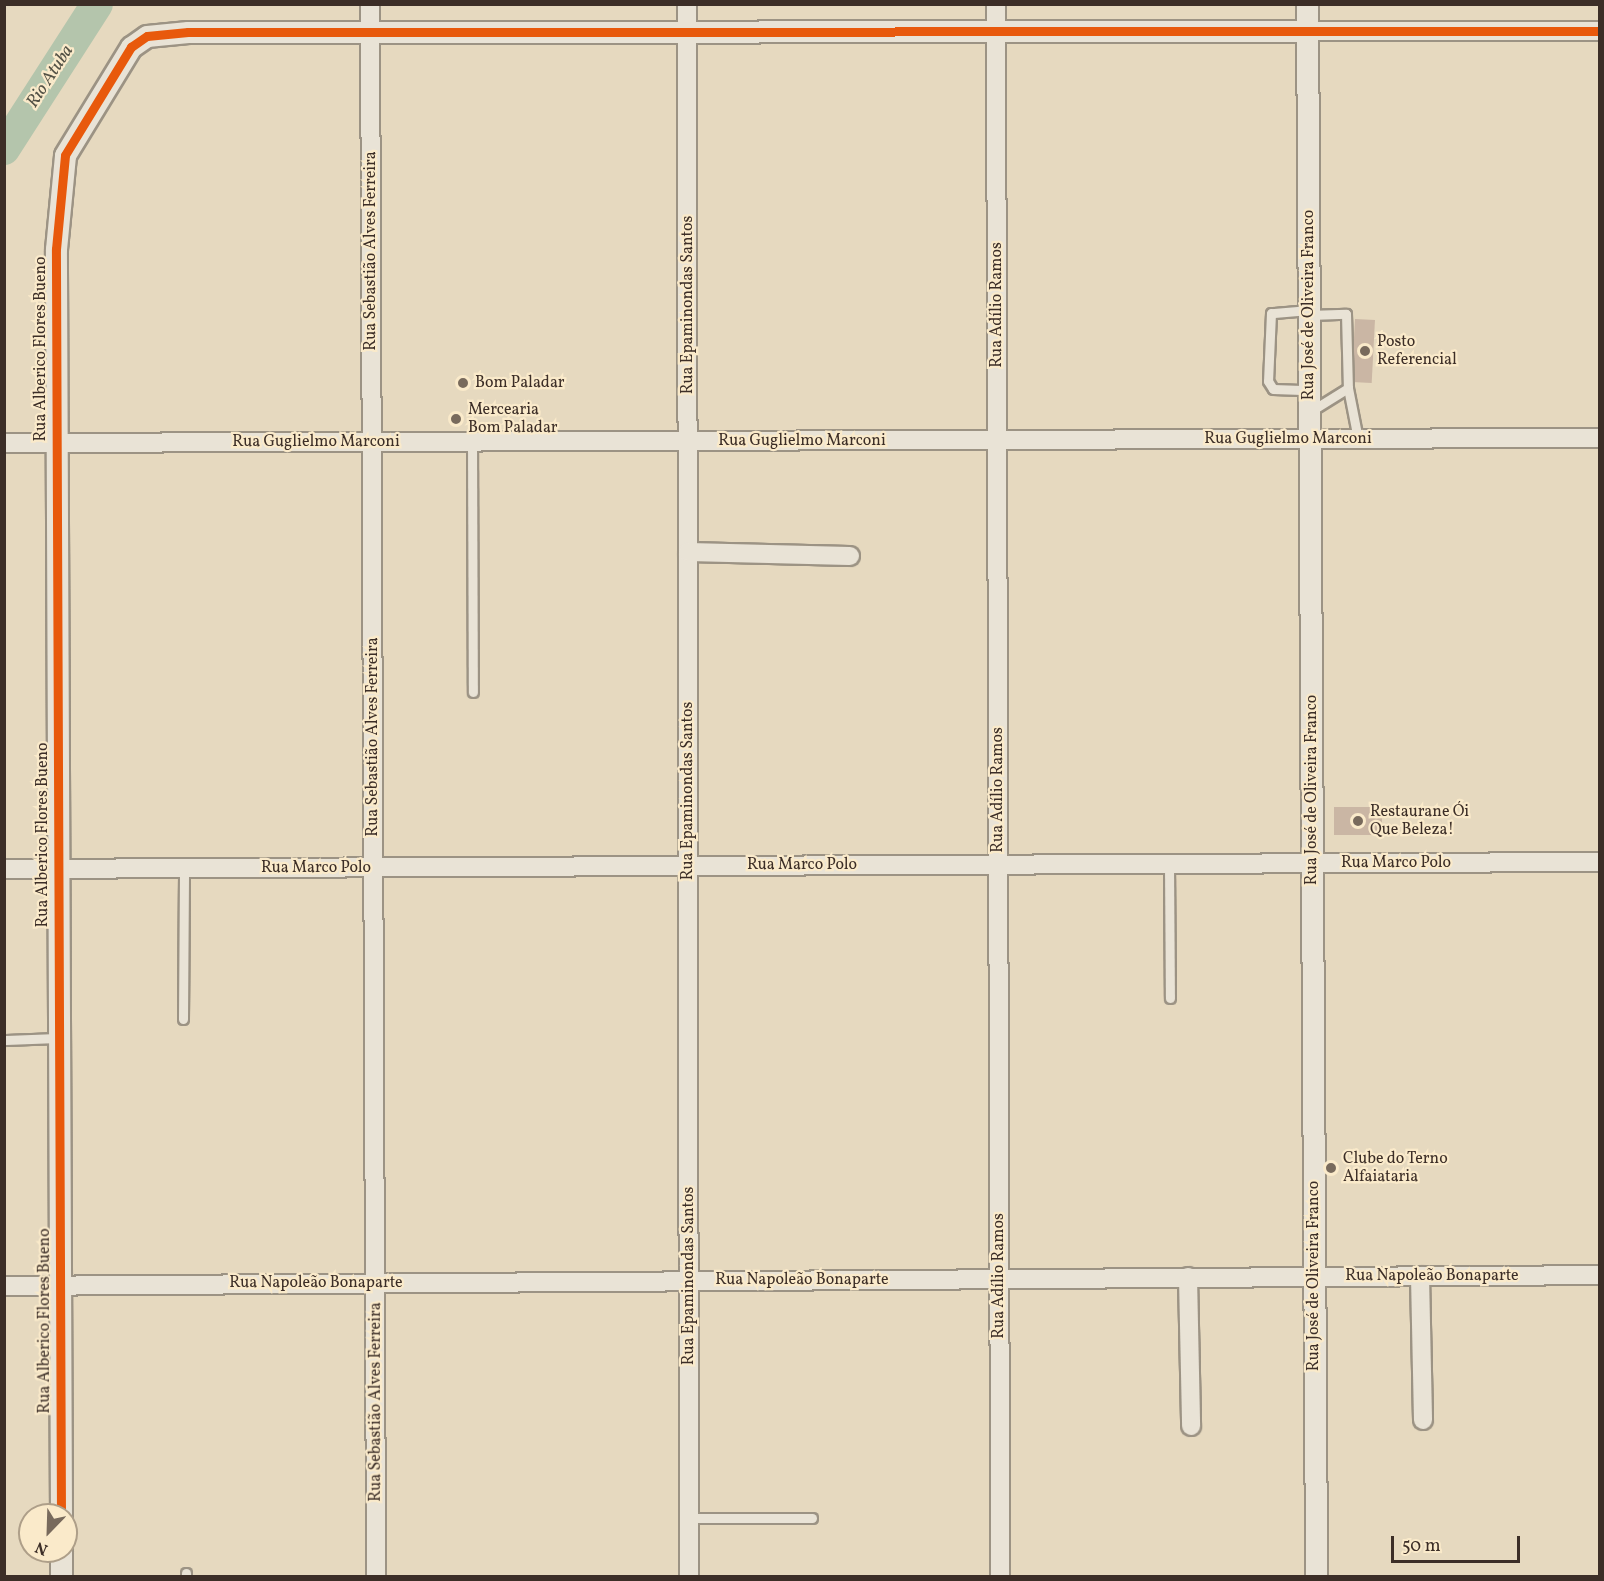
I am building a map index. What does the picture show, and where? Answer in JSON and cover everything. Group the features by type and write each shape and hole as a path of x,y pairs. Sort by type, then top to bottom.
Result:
{"street":[{"name":"Rua Sebastião Alves Ferreira","path":"370,4 376,1576"},
{"name":"Rua Epaminondas Santos","path":"687,4 689,1576"},
{"name":"Rua Adílio Ramos","path":"996,4 1000,1576"},
{"name":"Rua José de Oliveira Franco","path":"1307,4 1316,1576"},
{"path":"370,32 1599,31"},
{"name":"Rua Alberico Flores Bueno","path":"61,1503 56,249 65,155 123,58 147,36 370,32"},
{"name":"Rua Guglielmo Marconi","path":"4,443 1599,438"},
{"path":"688,552 850,556"},
{"name":"Rua Marco Polo","path":"4,869 1599,861"},
{"name":"Rua Napoleão Bonaparte","path":"4,1286 1599,1275"},
{"path":"1420,1276 1423,1420"},
{"path":"1188,1277 1191,1426"}],"lane":[{"path":"1309,390 1273,389 1268,381 1271,313 1346,314 1348,388 1358,439"},
{"path":"1309,412 1348,388"},
{"path":"472,442 473,692"},
{"path":"1169,864 1170,998"},
{"path":"183,1019 184,868"},
{"path":"4,1040 59,1038"},
{"path":"689,1518 812,1518"}],"building":[{"name":"Posto Referencial","path":"1355,319 1375,320 1372,383 1352,382"},
{"name":"Restaurane Ói Que Beleza!","path":"1334,807 1382,807 1382,835 1334,835"}],"waterway":[{"name":"Rio Atuba","path":"4,149 97,4"}],"cycle path":[{"path":"61,1503 56,249 65,155 131,47 147,36 188,32 1600,31"}],"place":[{"name":"Posto Referencial","path":"1365,351"},
{"name":"Bom Paladar","path":"463,383"},
{"name":"Mercearia Bom Paladar","path":"456,419"},
{"name":"Restaurane Ói Que Beleza!","path":"1358,821"},
{"name":"Clube do Terno Alfaiataria","path":"1331,1168"}]}
